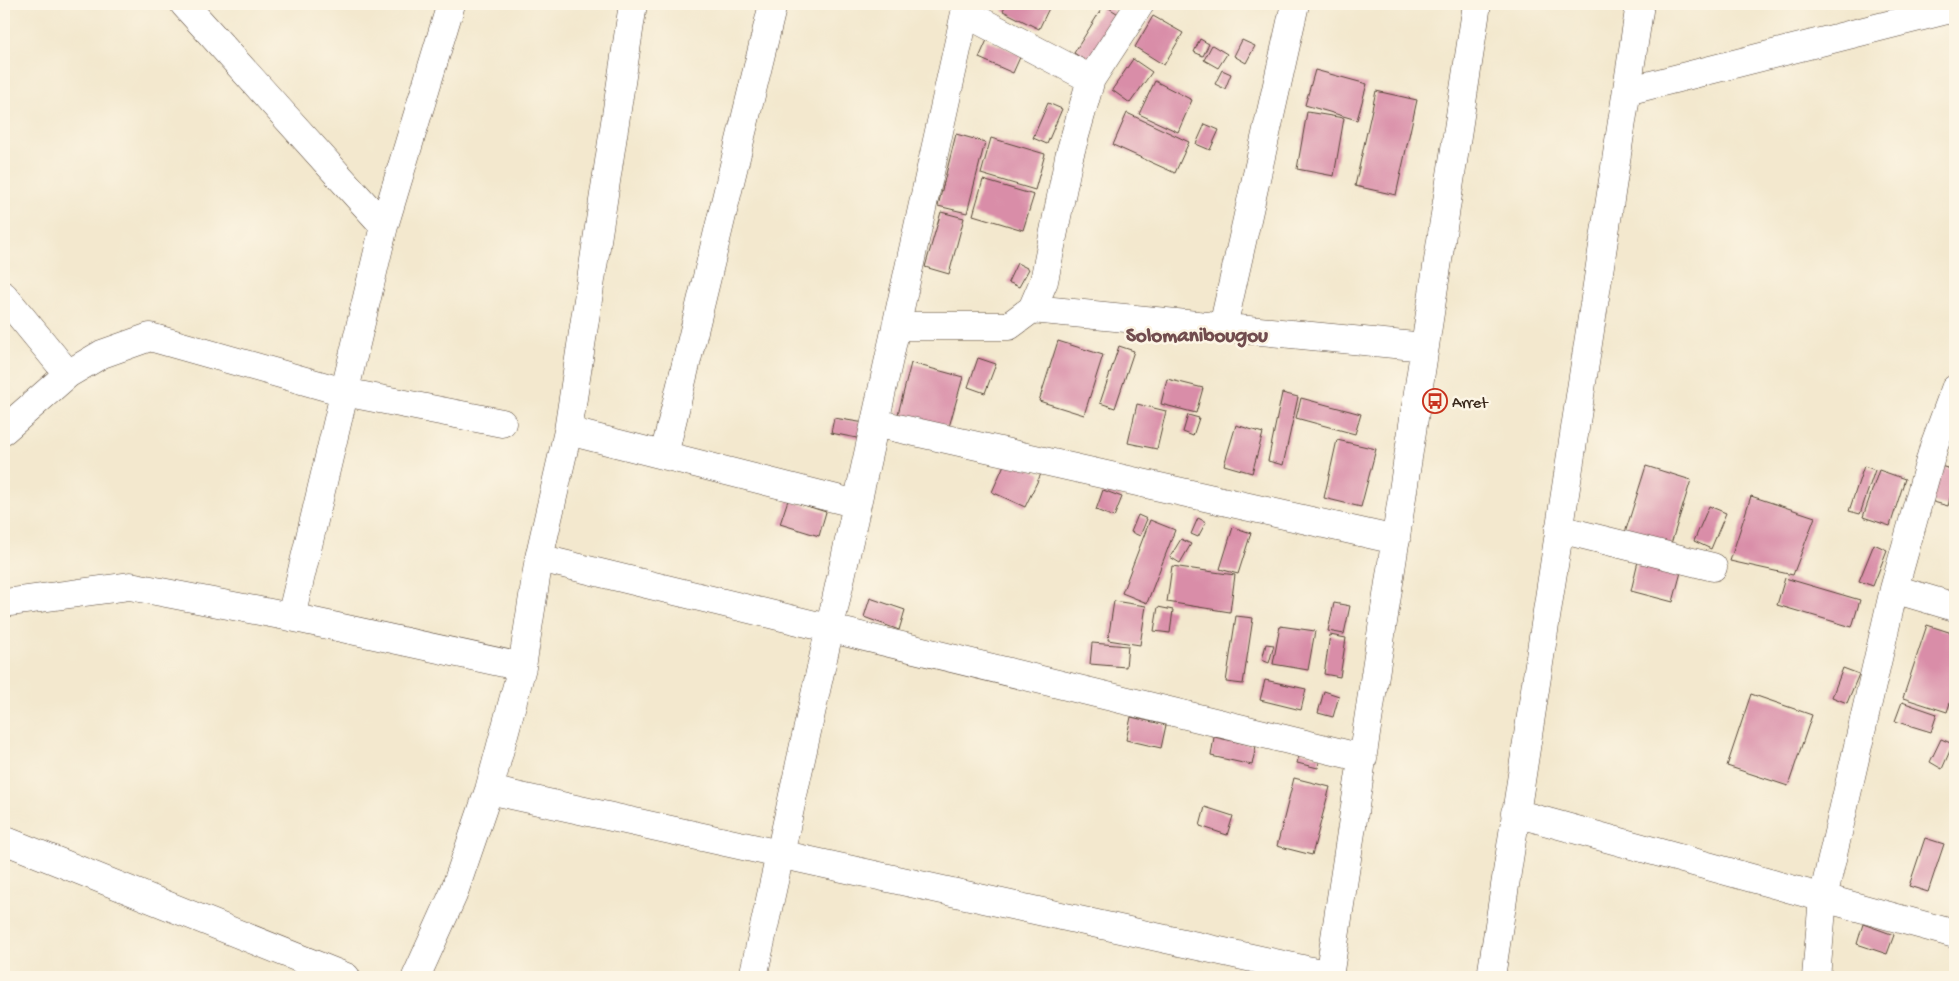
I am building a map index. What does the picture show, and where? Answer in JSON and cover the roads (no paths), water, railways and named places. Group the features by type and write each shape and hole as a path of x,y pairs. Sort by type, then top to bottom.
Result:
{"street":[{"path":"184,4 384,226"},
{"path":"290,618 384,226 451,4"},
{"path":"416,977 453,895 489,790 522,667 539,558 568,431 632,4"},
{"path":"664,455 773,4"},
{"path":"896,326 1009,326 1032,309 1044,281 1069,157 1091,79 1140,4"},
{"path":"1223,327 1295,4"},
{"path":"1491,977 1514,813 1640,4"},
{"path":"489,790 1329,976 1425,346 1473,5"},
{"path":"753,977 966,8 1091,79"},
{"path":"1627,91 1955,8"},
{"path":"4,296 68,374"},
{"path":"1032,309 1425,346"},
{"path":"4,430 68,374 102,354 150,337 344,392 502,423"},
{"path":"1816,977 1823,898 1894,589 1945,449 1955,388"},
{"path":"875,423 1396,540"},
{"path":"568,431 857,504"},
{"path":"1559,529 1713,567"},
{"path":"539,558 1363,758"},
{"path":"4,603 130,586 522,667"},
{"path":"1894,589 1955,607"},
{"path":"1514,813 1955,934"},
{"path":"4,840 346,977"}],"place":[{"name":"Arret","path":"1435,401"}],"district":[{"name":"Solomanibougou","path":"1197,334"}]}
